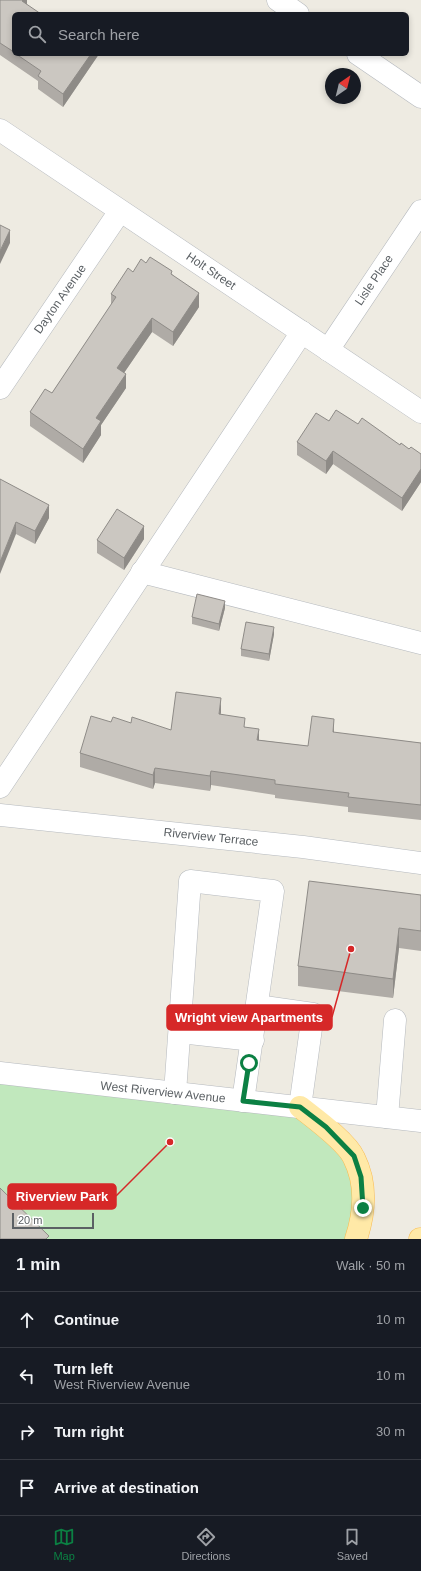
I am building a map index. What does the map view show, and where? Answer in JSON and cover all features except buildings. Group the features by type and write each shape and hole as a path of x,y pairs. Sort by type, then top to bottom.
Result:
{"main road":[{"path":"300,1107 326,1127 354,1156 361,1177 364,1198 362,1219 356,1239"}],"street":[{"path":"278,0 295,12"},
{"path":"361,56 421,97"},
{"name":"Holt Street","path":"0,130 421,412"},
{"name":"Dayton Avenue","path":"0,388 120,211"},
{"name":"Lisle Place","path":"328,350 421,211"},
{"path":"0,787 302,332"},
{"path":"142,572 421,643"},
{"name":"Riverview Terrace","path":"0,815 303,847 421,863"},
{"path":"175,1093 190,881 273,890 243,1101"},
{"path":"257,1006 313,1014 300,1107"},
{"path":"387,1117 395,1020"},
{"path":"180,1032 252,1040"},
{"name":"West Riverview Avenue","path":"0,1073 421,1121"}],"green space":[{"path":"0,1073 300,1107 354,1156 356,1239 0,1239"}],"place":[{"name":"Wright view Apartments","path":"351,949"},
{"name":"Riverview Park","path":"170,1142"}],"route":[{"path":"249,1063 243,1101 300,1107 326,1127 354,1156 361,1177 364,1198 363,1208"}]}
